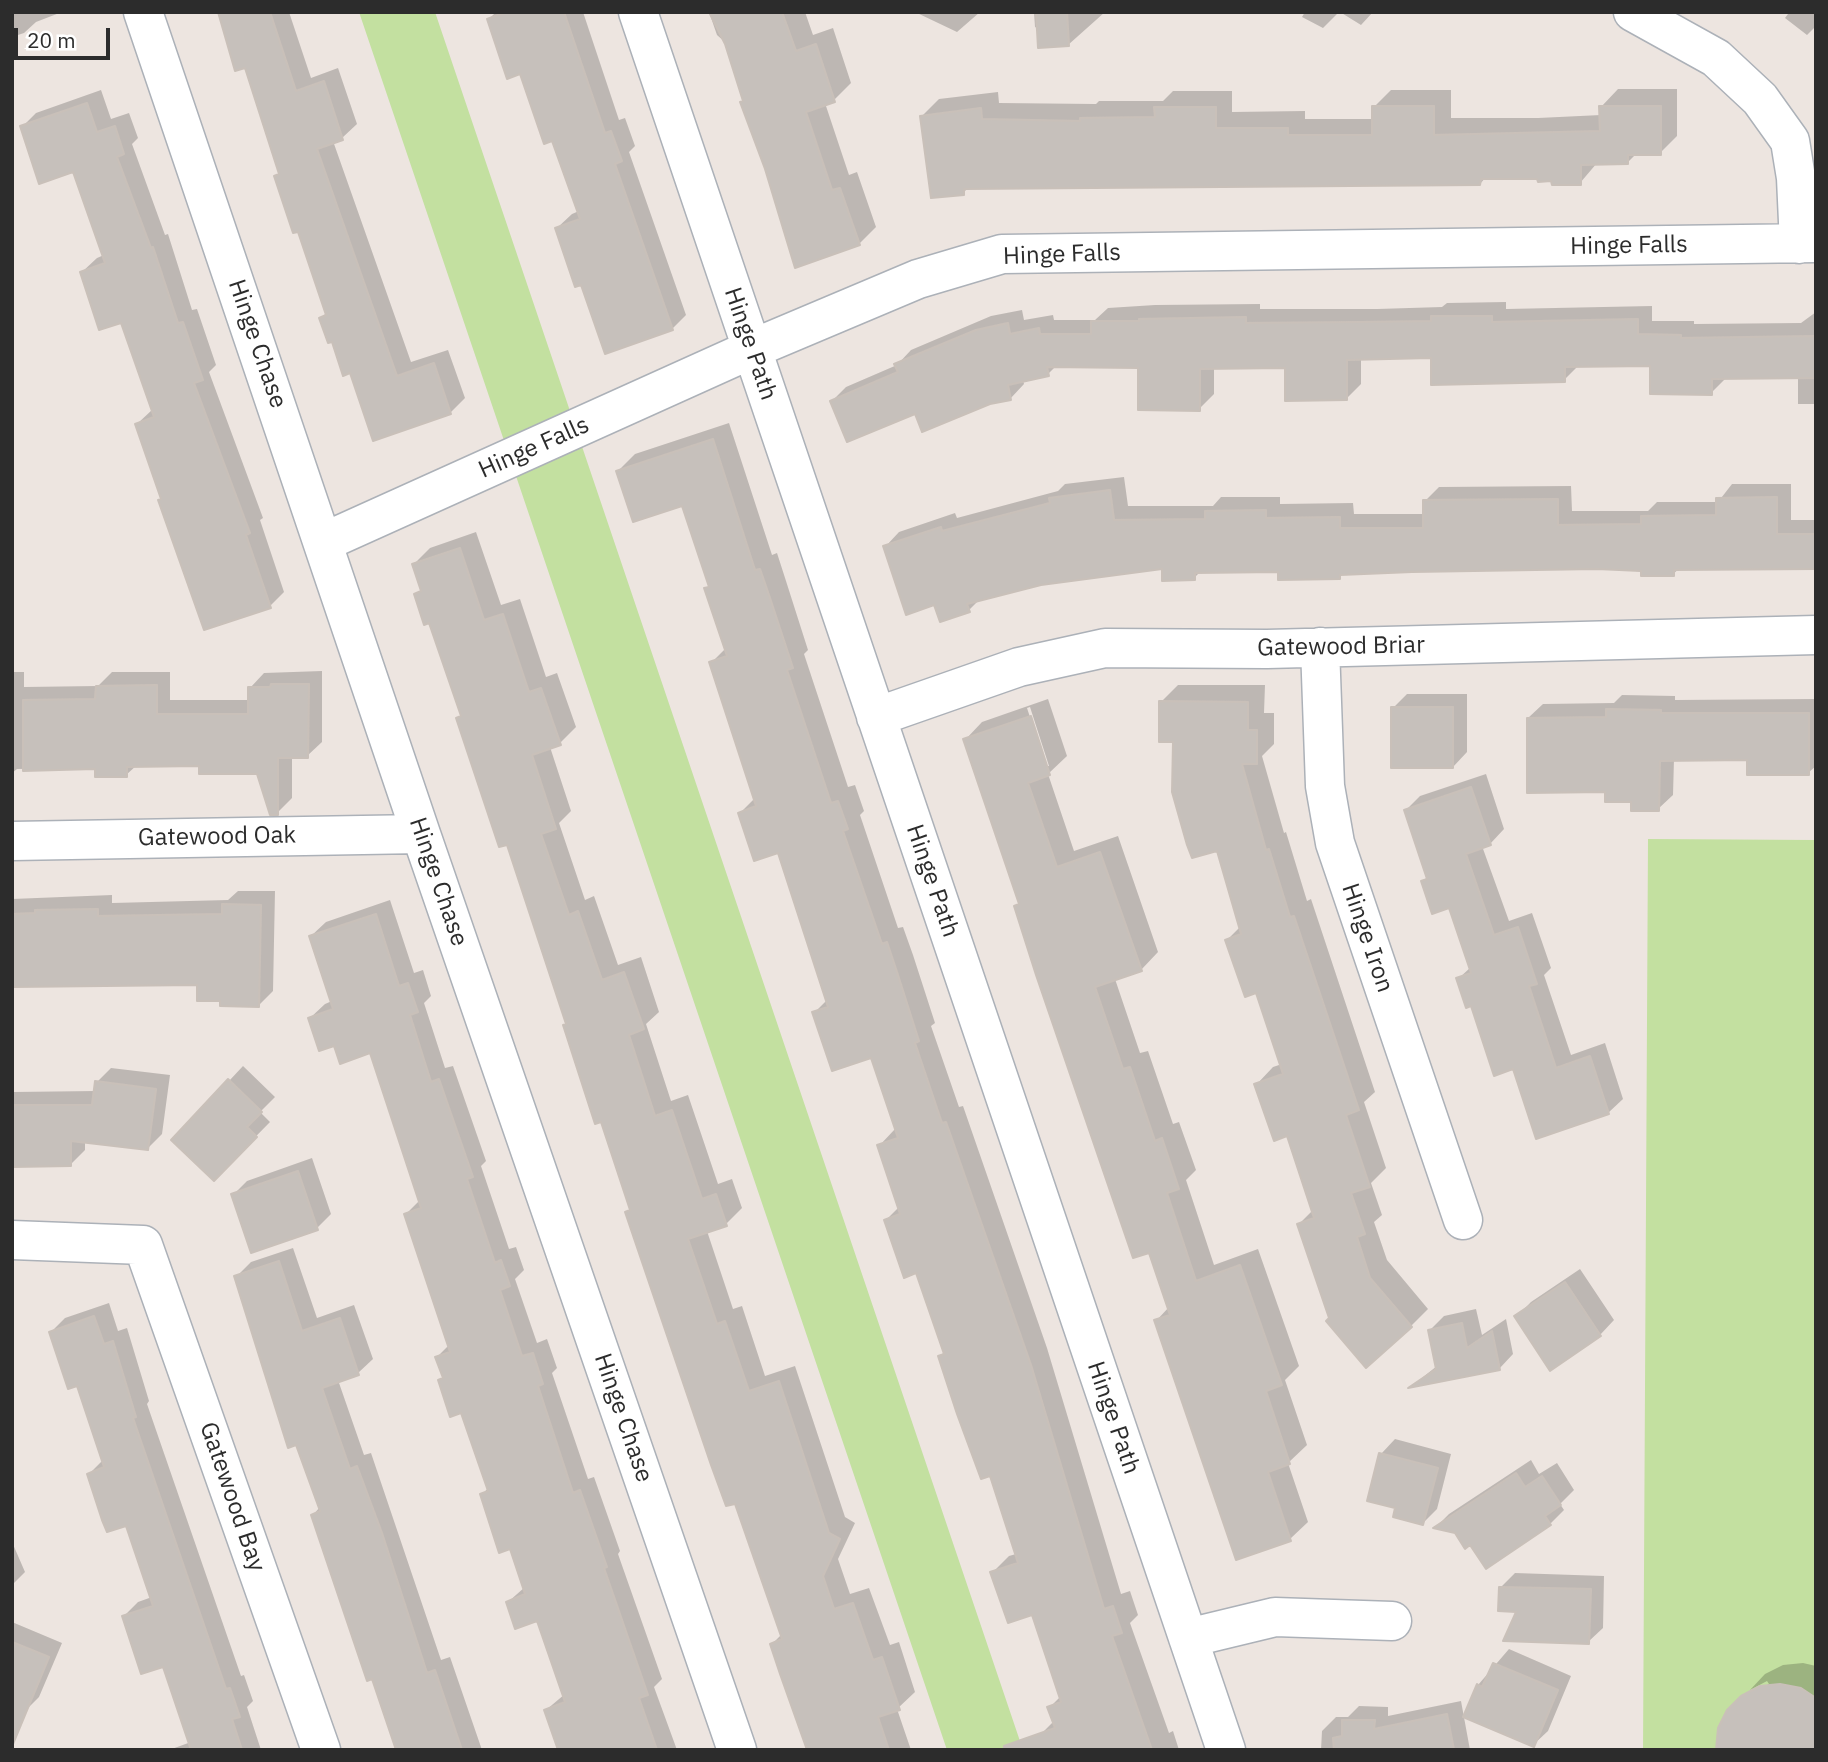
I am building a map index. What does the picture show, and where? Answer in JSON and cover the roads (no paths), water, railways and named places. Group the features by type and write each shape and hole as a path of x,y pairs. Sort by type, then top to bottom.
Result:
{"street":[{"name":"Hinge Chase","path":"144,12 421,834 737,1750"},
{"name":"Hinge Path","path":"638,12 1226,1750"},
{"path":"1633,12 1716,58 1760,99 1790,142 1807,244"},
{"name":"Hinge Falls","path":"324,542 752,349 918,279 1002,254 1807,244"},
{"name":"Gatewood Briar","path":"876,717 1019,667 1105,648 1320,647 1816,635"},
{"name":"Hinge Iron","path":"1320,647 1325,786 1335,843 1463,1220"},
{"name":"Gatewood Oak","path":"12,841 421,834"},
{"name":"Gatewood Bay","path":"12,1240 144,1245 321,1750"},
{"path":"1188,1638 1275,1617 1392,1621"}]}
